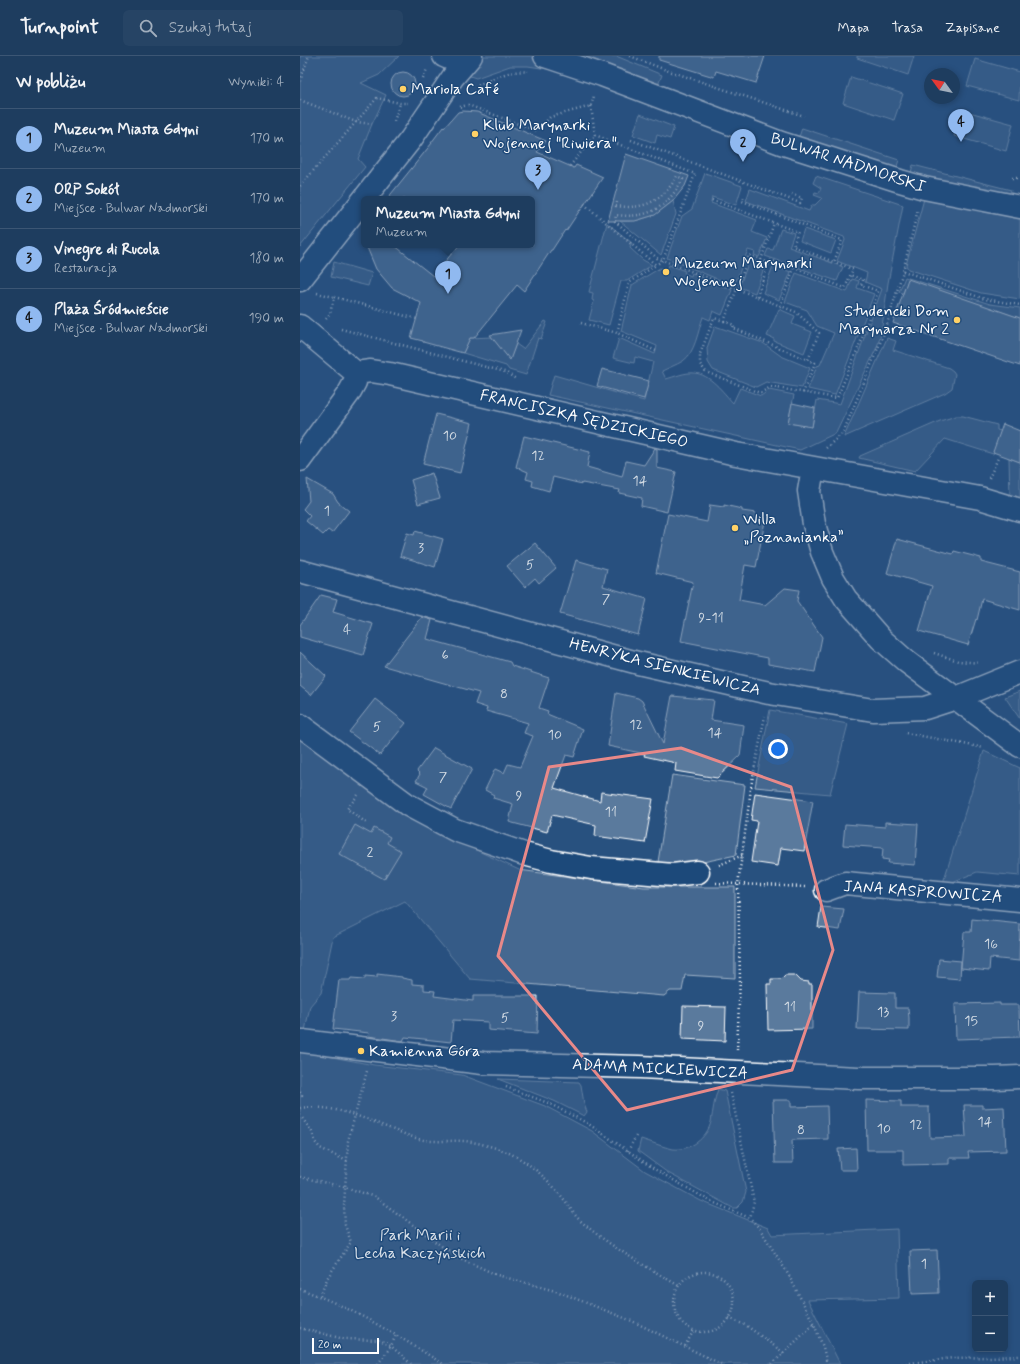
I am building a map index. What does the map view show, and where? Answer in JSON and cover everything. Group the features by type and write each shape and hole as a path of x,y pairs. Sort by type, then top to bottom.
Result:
{"street":[{"name":"BULWAR NADMORSKI","path":"545,56 602,75 781,143 900,181 924,188 1020,206"},
{"path":"366,196 411,139 458,63"},
{"path":"300,280 361,203"},
{"path":"300,326 356,373 349,393 300,460"},
{"name":"FRANCISZKA SĘDZICKIEGO","path":"356,373 370,371 390,374 728,452 980,498 1020,510"},
{"path":"813,468 809,491 814,524 822,552 833,578 846,599 881,639 907,662 1020,746"},
{"name":"HENRYKA SIENKIEWICZA","path":"300,571 638,663 769,693 873,710 925,708 956,698"},
{"path":"956,698 1020,672"},
{"path":"300,725 408,806 455,830 524,854 551,861 591,868 707,877"},
{"name":"JANA KASPROWICZA","path":"826,890 845,883 1020,900"},
{"name":"ADAMA MICKIEWICZA","path":"302,1041 483,1063 633,1067 734,1082 858,1078 1020,1077"}],"path":[{"path":"300,82 308,56"},
{"path":"630,56 666,70 804,116"},
{"path":"458,63 463,84 472,87 502,75 523,71 530,72"},
{"path":"570,166 595,135 591,106 602,75"},
{"path":"300,186 377,98 400,104"},
{"path":"301,101 356,122 372,124"},
{"path":"428,113 449,117 460,107 468,105 537,131 550,117 591,106"},
{"path":"595,135 695,174 663,260 629,283 616,334"},
{"path":"631,140 800,203 802,198 792,194"},
{"path":"617,202 616,206 634,207 643,205 660,198 667,191 677,176 682,179 670,199 661,206 650,212 639,215 616,215 615,221 657,258 796,312 819,333 808,360"},
{"path":"1012,178 1020,178"},
{"path":"744,196 742,201 842,240 834,262"},
{"path":"712,200 798,232 793,246 853,269 845,288 770,260 757,296"},
{"path":"584,204 656,265"},
{"path":"813,468 815,457 843,433 885,331 903,271 919,204"},
{"path":"761,260 774,223"},
{"path":"724,321 749,255 769,263"},
{"path":"780,306 794,268"},
{"path":"903,271 985,299 1020,305"},
{"path":"803,393 815,363 733,328 734,325 714,318 700,354 700,364 706,372 760,393 771,387 803,393 837,398 862,341 878,292 861,285 863,280 850,275"},
{"path":"326,295 417,319"},
{"path":"324,322 330,314 334,297"},
{"path":"581,323 616,334 656,351"},
{"path":"930,652 958,660 987,663"},
{"path":"750,1218 754,1202 734,1082 740,979 738,884 752,781 762,733"},
{"path":"368,824 347,809 371,778"},
{"path":"707,877 738,884 803,886"},
{"path":"320,1296 328,1277 351,1242 345,1225 344,1206 348,1141 373,1049"},
{"path":"500,1085 548,1103 587,1124 656,1170 710,1201 750,1218 760,1229 788,1274 814,1324 823,1347 827,1364"},
{"path":"300,1092 302,1096 300,1096"},
{"path":"300,1108 332,1108 420,1139 434,1141 465,1141 490,1146 522,1159 562,1196 581,1222 611,1245 679,1286"},
{"path":"300,1115 312,1132 315,1142 320,1148 347,1161"},
{"path":"628,1151 636,1136"},
{"path":"300,1177 345,1187 376,1197 440,1245 462,1259 497,1275 559,1292 632,1321 721,1364"},
{"path":"706,1272 720,1277 731,1288 733,1296 734,1303 729,1318 718,1328 703,1332 694,1330 682,1322 678,1315 674,1300 679,1286 691,1275 698,1273 706,1272"},
{"path":"300,1290 320,1296 365,1318 443,1364"},
{"path":"729,1318 747,1326 784,1353"},
{"path":"772,1364 814,1324"},
{"path":"300,1328 344,1339 380,1340 391,1346 411,1364"},
{"path":"685,1346 694,1330"},
{"path":"378,1364 391,1346 396,1335"},
{"path":"902,1364 953,1358 1020,1356"}],"highlighted area":[{"path":"681,748 791,787 833,950 792,1070 627,1110 498,956 549,767"}],"green space":[{"path":"300,56 399,56 379,75 361,83 386,95 372,124 358,159 365,167 300,247"},
{"path":"478,56 536,56 561,71 528,66 510,66 476,78 470,76 466,71"},
{"path":"586,56 616,56 662,75 658,85"},
{"path":"857,56 914,56 908,75 857,58"},
{"path":"975,59 1020,72 1019,100 967,86"},
{"path":"851,77 903,94 894,120 843,103"},
{"path":"962,110 1013,124 1006,151 954,136"},
{"path":"640,114 674,127 670,139 657,135 655,143 633,135"},
{"path":"802,128 899,160 895,172 798,140"},
{"path":"913,165 1011,190 1008,201 910,176"},
{"path":"705,173 742,186 736,205 712,197 711,203 757,220 752,232 767,238 759,257 754,255 755,252 748,250 734,286 667,258 682,216 692,209"},
{"path":"816,176 903,205 888,283 881,334 877,347 836,433 800,450 548,395 554,375 644,401 653,362 635,357 634,363 613,358 619,338 655,354 657,346 621,331 632,285 660,268 667,271 669,265 685,271 684,273 691,276 692,273 708,280 707,283 714,286 715,283 732,290 722,315 713,311 710,320 703,317 696,341 687,357 683,361 662,371 666,379 687,373 700,374 716,384 733,403 740,388 761,396 769,390 794,395 788,423 812,427 817,400 840,404 882,289 865,282 867,273 837,261 845,240 844,237 746,201 750,189 809,211 812,205 815,205 822,198 814,195 815,192 819,193 821,188 813,183"},
{"path":"925,195 1020,217 1020,299 981,293 908,269 906,265"},
{"path":"673,201 676,214 661,255 620,221 635,221 649,217"},
{"path":"607,223 632,243 630,248 643,260 652,265 627,281 621,281 609,325 589,320 594,301 592,300 593,293 589,292"},
{"path":"781,229 794,233 789,247 843,267 837,281 765,256 768,249 773,250"},
{"path":"804,229 836,240 831,253 800,241"},
{"path":"750,259 765,265 755,293 739,287"},
{"path":"334,262 372,273 368,286 331,277"},
{"path":"773,266 791,272 779,300 763,293"},
{"path":"796,273 847,292 852,279 859,281 857,288 874,294 835,395 808,389 817,366 820,365 834,333 817,326 807,310 785,302"},
{"path":"905,277 990,304 1020,308 1020,318 908,280 903,293 899,292"},
{"path":"779,309 795,316 792,324 812,332 804,353 774,341 774,339 767,336"},
{"path":"545,321 547,322 541,339 538,338 526,375 509,370 506,366 463,353 470,338 492,337 510,359 516,344 523,349"},
{"path":"715,326 763,343 781,356 810,368 802,388 766,382 756,387 713,370 708,362 707,348"},
{"path":"887,338 896,341 893,350 949,368 953,371 955,374 952,388 945,393 844,437"},
{"path":"956,416 963,416 997,425 997,430 1001,431 993,454 945,439 915,471 859,458 860,456 940,421"},
{"path":"1009,458 1020,462 1020,501 1010,498"},
{"path":"1020,691 1020,719 1005,697"},
{"path":"770,710 848,724 830,794 755,787"},
{"name":"Park Marii i Lecha Kaczyńskich","path":"300,739 431,829 519,870 644,887 735,887 735,978 685,975 682,991 670,991 664,996 470,979 405,901 333,937 321,993 310,1006 301,1051 374,1065 462,1075 545,1106 592,1131 645,1171 701,1201 768,1228 772,1235 897,1229 899,1298 808,1300 840,1364 300,1364"},
{"path":"984,751 1020,768 1020,876 977,872 942,886"},
{"path":"672,775 745,785 736,855 689,865 658,862"},
{"path":"498,1079 579,1082 587,1112 584,1116 554,1101"},
{"path":"718,1089 725,1091 746,1192 743,1202 737,1208 733,1208 668,1173 638,1151 641,1139 673,1149 686,1148 697,1142 709,1128"}],"building":[{"path":"659,56 765,56 756,83 716,71 714,77 659,60"},
{"name":"Mariola Café","path":"403,72 412,75 415,84 412,93 403,96 394,93 391,84 394,75"},
{"path":"458,112 477,112 546,141 537,152 574,168 576,165 603,177 524,291 517,285 474,338 470,338 463,353 411,338 421,303 392,288 376,269 367,248 398,248 433,276 456,248 535,248 535,196 389,196 443,127 444,128"},
{"path":"626,154 689,176 685,186 673,201 655,215 635,221 608,221"},
{"name":"Studencki Dom Marynarza Nr 2","path":"908,279 1020,318 1020,366 893,323"},
{"path":"521,330 510,360 490,335"},
{"path":"602,369 649,381 644,399 597,386"},
{"path":"792,403 815,408 812,427 788,423"},
{"path":"436,414 472,423 460,473 423,464"},
{"path":"1003,424 1020,431 1020,462 993,452"},
{"path":"524,436 590,452 587,467 622,477 626,461 644,465 655,448 657,449 657,468 676,472 667,512 641,506 642,498 619,493 620,490 582,484 553,477 549,491 532,486 533,481 526,479 528,472 516,467"},
{"path":"432,473 440,498 418,504 411,480"},
{"path":"307,479 333,494 338,502 349,511 332,533 328,530 323,535 306,521 310,516 303,509 309,501"},
{"path":"710,505 724,507 724,505 742,509 742,511 756,513 754,519 765,521 756,567 745,565 739,600 765,605 785,588 799,590 797,601 822,637 815,672 768,664 768,658 681,641 693,582 656,573 668,514 707,522"},
{"path":"415,531 443,539 435,567 400,556 407,533 414,535"},
{"path":"897,539 953,554 954,551 981,558 981,562 1020,572 1020,610 982,599 977,620 976,619 968,645 919,631 932,586 887,573"},
{"path":"535,543 556,568 539,583 535,578 525,587 507,566"},
{"path":"576,560 607,569 603,586 647,599 638,635 560,614"},
{"path":"321,595 337,599 333,612 373,624 363,655 300,637 300,625"},
{"path":"422,617 432,620 427,639 510,662 512,666 549,678 539,708 548,711 547,714 583,729 574,757 566,755 554,788 600,801 601,792 653,799 645,843 595,836 596,825 552,815 547,832 509,822 513,804 493,798 494,795 485,790 495,769 504,773 508,764 520,767 533,736 524,733 528,723 486,711 487,708 475,704 479,693 384,666"},
{"path":"300,652 326,676 311,695 300,686"},
{"path":"616,693 638,698 642,701 663,744 672,696 714,700 711,720 744,725 740,756 717,778 675,771 676,763 644,756 645,754 608,746"},
{"path":"375,699 406,723 380,755 349,732"},
{"path":"434,748 472,769 451,809 424,794 428,787 416,781 420,774 417,771"},
{"path":"755,793 813,801 804,851 781,848 778,866 751,862 757,821 751,820"},
{"path":"885,822 918,824 915,865 888,863 889,860 882,859 883,848 843,845 845,824 885,827"},
{"path":"355,825 371,834 374,828 390,837 387,843 401,851 384,879 339,854"},
{"path":"821,907 844,909 840,930 818,927"},
{"path":"972,919 1020,924 1019,961 990,958 989,971 961,968 964,932 971,932"},
{"path":"939,959 961,961 960,979 937,977"},
{"path":"377,974 402,977 412,980 412,984 424,985 424,990 435,991 434,996 473,1001 473,996 538,996 537,1034 488,1030 488,1022 453,1020 451,1042 405,1037 403,1041 368,1036 369,1033 333,1029 339,980 350,980 351,978 365,979 365,976 377,977"},
{"path":"785,975 795,975 801,981 812,984 812,1029 768,1030 767,984 771,984 771,979 781,979"},
{"path":"859,992 895,993 895,1008 908,1008 909,1030 857,1029"},
{"path":"1000,1003 1000,1005 1019,1005 1020,1037 956,1039 955,1004"},
{"path":"683,1006 726,1007 725,1041 682,1039"},
{"path":"773,1100 791,1100 791,1107 827,1106 828,1139 792,1140 793,1163 775,1163"},
{"path":"866,1100 901,1101 901,1107 929,1107 930,1138 966,1137 964,1105 982,1105 982,1108 1004,1107 1006,1151 968,1152 969,1158 949,1158 949,1164 903,1165 903,1150 867,1150"},
{"path":"856,1148 857,1170 840,1170 838,1149"},
{"path":"937,1250 939,1293 912,1294 910,1251"}],"place":[{"name":"Mariola Café","path":"403,89"},
{"name":"Klub Marynarki Wojennej \"Riwiera\"","path":"475,134"},
{"name":"Plaża Śródmieście","path":"961,142"},
{"name":"ORP Sokół","path":"743,162"},
{"name":"Vinegre di Rucola","path":"538,190"},
{"name":"Muzeum Marynarki Wojennej","path":"666,272"},
{"name":"Muzeum Miasta Gdyni","path":"448,294"},
{"name":"Studencki Dom Marynarza Nr 2","path":"957,320"},
{"name":"Willa „Poznanianka”","path":"735,528"},
{"name":"Kamienna Góra","path":"361,1051"}]}
